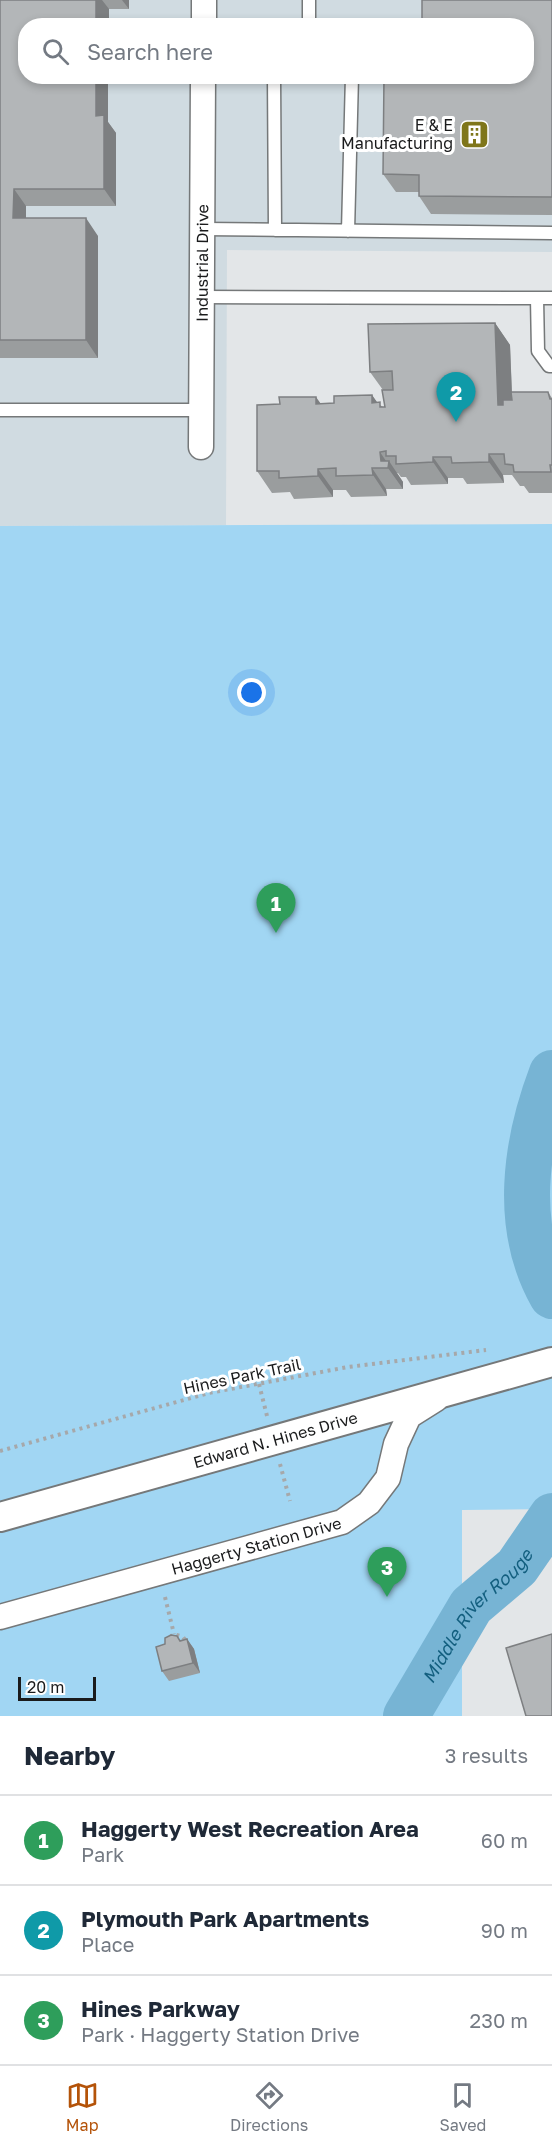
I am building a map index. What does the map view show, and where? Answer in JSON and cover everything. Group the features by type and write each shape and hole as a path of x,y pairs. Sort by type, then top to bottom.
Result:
{"street":[{"path":"204,0 204,18"},
{"name":"Industrial Drive","path":"201,447 203,84"},
{"name":"Edward N. Hines Drive","path":"0,1517 552,1362"},
{"name":"Haggerty Station Drive","path":"0,1617 342,1522 369,1503 388,1478 396,1444 410,1416 447,1392"}],"lane":[{"path":"309,0 309,18"},
{"path":"274,84 275,230"},
{"path":"348,231 352,84"},
{"path":"202,229 552,233"},
{"path":"202,297 552,298"},
{"path":"537,298 538,351 549,366 552,366"},
{"path":"0,410 201,410"}],"path":[{"name":"Hines Park Trail","path":"0,1451 209,1393 348,1367 493,1349"},
{"path":"163,1593 174,1634"},
{"path":"167,1639 174,1634"},
{"path":"174,1634 183,1637 191,1650"}],"shaded area":[{"path":"0,0 552,0 552,252 227,250 226,525 0,526"},
{"path":"552,524 552,1509 462,1510 462,1716 0,1716 0,526"}],"building":[{"path":"0,0 96,0 96,18 18,18 18,84 96,84 96,116 104,115 104,189 14,189 13,218 86,218 86,340 0,340"},
{"name":"E & E Manufacturing","path":"422,0 552,0 552,197 419,196 419,175 383,174 384,84 534,84 534,18 422,18"},
{"path":"495,323 498,405 503,405 503,400 512,400 511,392 548,392 552,399 551,472 514,472 513,465 505,464 504,454 489,454 489,462 452,463 451,457 433,457 433,462 396,464 396,456 386,456 386,451 380,452 381,461 389,461 388,468 372,468 373,475 336,476 336,468 318,469 318,476 279,478 279,471 257,471 257,405 280,404 279,397 316,397 316,404 334,403 334,396 372,395 372,403 380,402 380,407 385,407 382,390 393,390 392,371 370,372 368,324"},
{"path":"552,1634 552,1716 526,1716 506,1648"},
{"path":"171,1635 177,1636 180,1641 187,1639 193,1663 162,1671 156,1647 165,1644 165,1638"}],"waterway":[{"name":"Middle River Rouge","path":"552,1073 535,1128 527,1185 532,1242 540,1270 552,1296"},
{"name":"Middle River Rouge","path":"406,1716 471,1606 517,1567 552,1516"}],"place":[{"name":"E & E Manufacturing","path":"474,134"},
{"name":"Plymouth Park Apartments","path":"456,422"},
{"name":"Haggerty West Recreation Area","path":"276,933"},
{"name":"Hines Parkway","path":"387,1597"}]}
